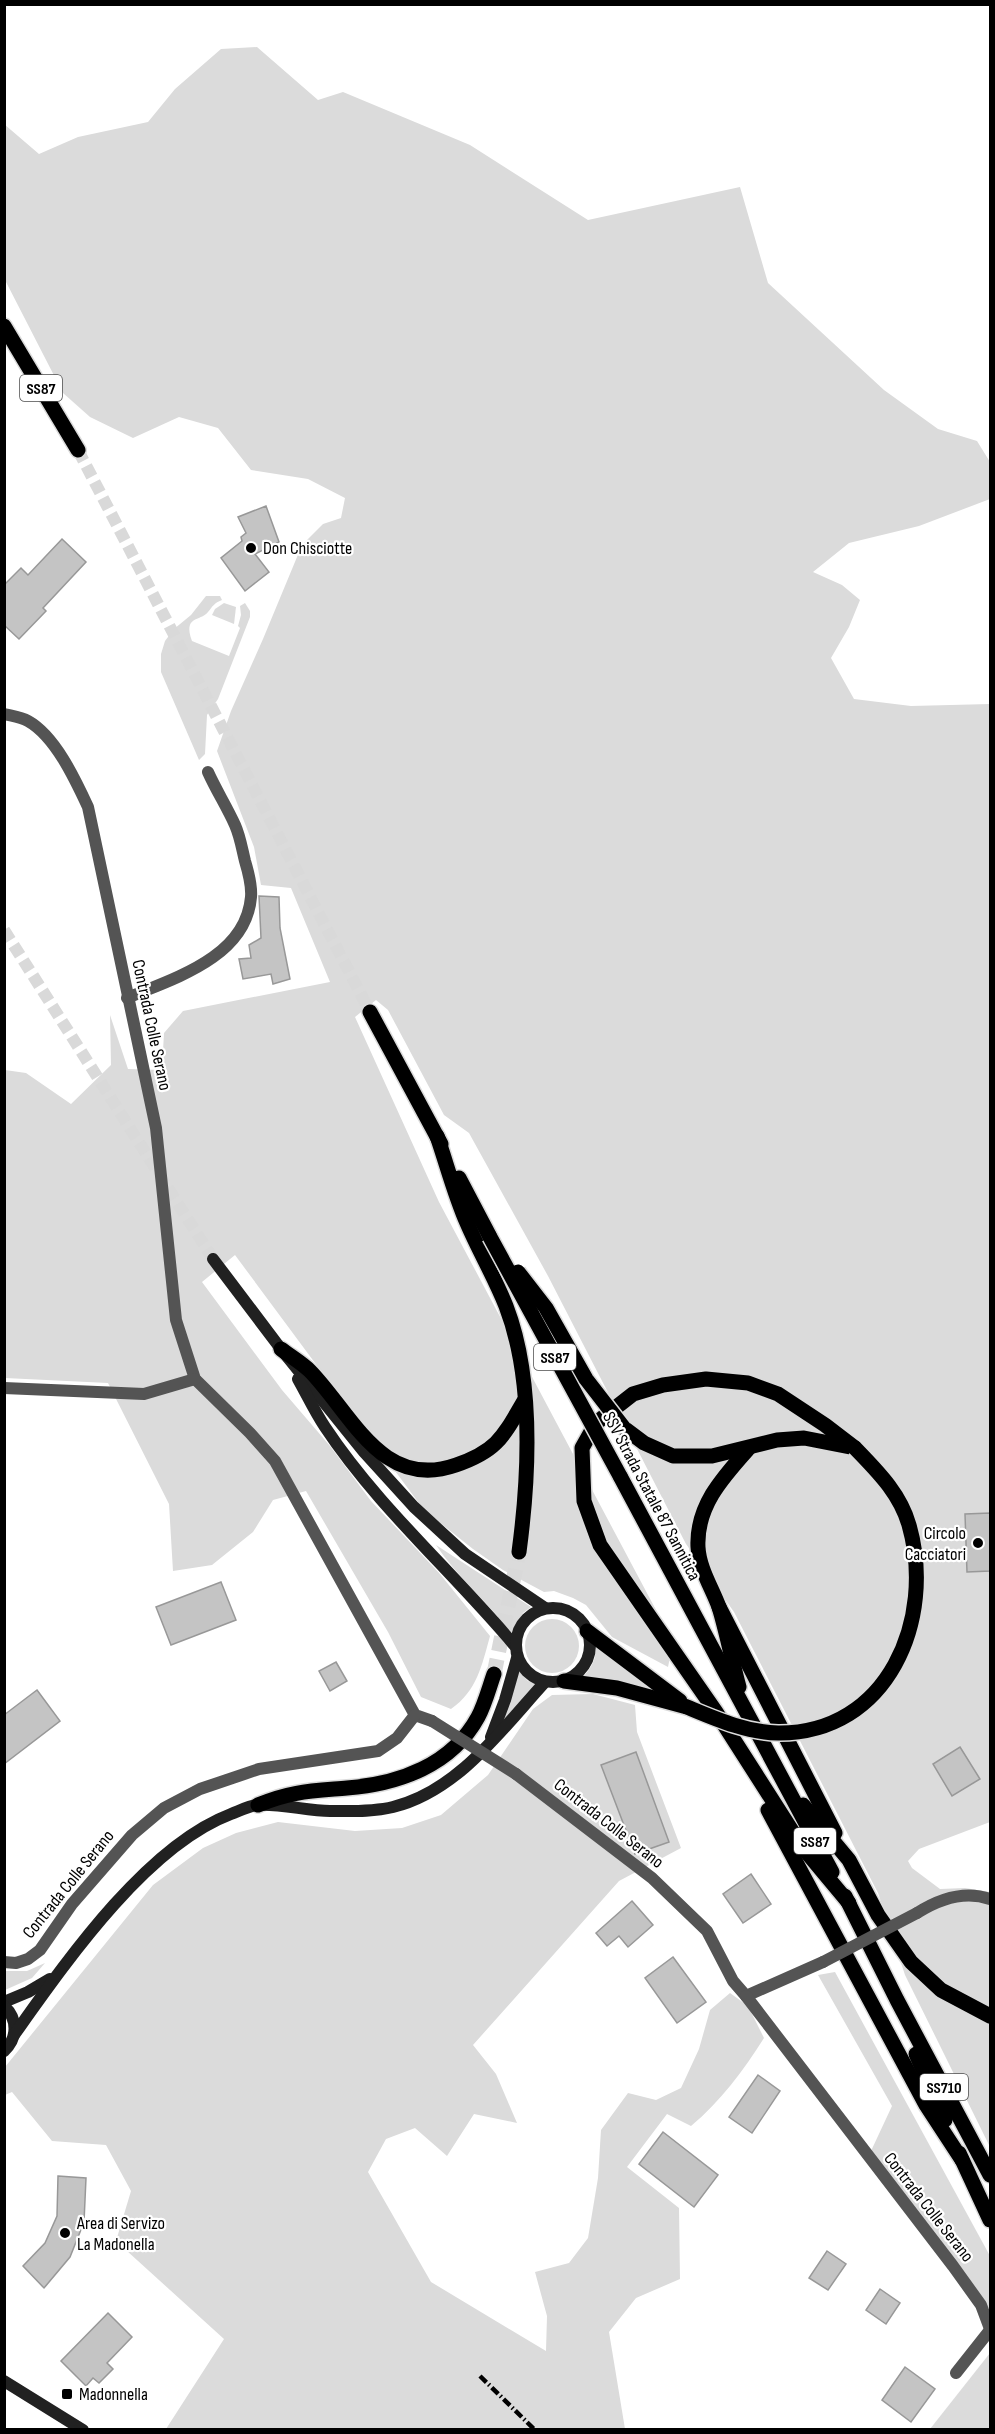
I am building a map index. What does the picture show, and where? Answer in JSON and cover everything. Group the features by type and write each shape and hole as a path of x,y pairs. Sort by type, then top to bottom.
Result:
{"main road":[{"name":"SS87","path":"4,326 78,450"},
{"name":"SSV Strada Statale 87 Sannitica","path":"370,1012 849,1903 897,2000"},
{"path":"437,1136 466,1221 506,1307 521,1360 526,1498 519,1552"},
{"path":"490,1237 546,1308 586,1379 624,1428 644,1443 674,1456 712,1456 777,1440 804,1438 855,1448"},
{"path":"213,1259 281,1349 364,1452 414,1507 465,1554 545,1608"},
{"path":"281,1349 309,1370 373,1447 391,1461 413,1470 447,1468 481,1457 503,1437 524,1401"},
{"path":"281,1349 324,1427 369,1485 422,1545 478,1601 516,1652 528,1674 545,1682 564,1681 617,1688 687,1707 725,1724 751,1730 778,1733 807,1730 840,1720 872,1698 889,1676 902,1649 914,1616 917,1576 909,1524 889,1482 855,1448 825,1425 778,1395 748,1383 706,1379 663,1384 633,1394 596,1423 582,1448 585,1501 600,1545 716,1712 803,1848 849,1903"},
{"path":"749,1448 722,1478 704,1508 698,1547 706,1577 719,1607 878,1915 911,1962 941,1990 990,2016"},
{"path":"719,1607 745,1709"},
{"path":"488,1743 505,1700 516,1652 517,1633 533,1613 545,1608 566,1610 574,1615 587,1631 687,1707"},
{"path":"564,1681 575,1676 584,1666 589,1655 590,1643 587,1631"},
{"path":"14,2035 58,1973 133,1886 165,1856 205,1828 230,1814 281,1795 350,1788 397,1779 424,1769 452,1752 478,1717 494,1674"},
{"path":"258,1805 322,1811 358,1811 392,1807 426,1795 455,1775 545,1682"},
{"path":"716,1712 926,2105 962,2160"},
{"path":"782,1778 849,1860"},
{"path":"4,2051 10,2046 15,2023 4,2004 40,1986 58,1973"},
{"path":"897,2000 907,2034 990,2220"},
{"name":"SS710","path":"897,2000 990,2175"},
{"path":"4,2381 83,2430"}],"street":[{"name":"Contrada Colle Serano","path":"4,714 27,720 43,733 70,769 88,807 156,1128 176,1320 195,1379 275,1461 415,1715 432,1721 516,1774 652,1878 707,1931 733,1981 981,2305 990,2329 956,2373"},
{"path":"128,998 186,973 227,948 244,926 251,896 247,868 236,826 208,772"},
{"path":"4,1388 144,1394 195,1379"},
{"name":"Contrada Colle Serano","path":"4,1962 16,1963 28,1959 40,1950 72,1904 132,1834 164,1808 200,1789 259,1769 378,1751 397,1738 415,1715"},
{"path":"746,1996 823,1962 917,1913 936,1900 982,1896 990,1899"}],"shaded area":[{"path":"257,47 318,100 343,92 470,145 588,220 740,187 768,283 884,390 938,429 977,441 990,462 990,499 919,526 849,543 813,572 842,585 860,600 849,627 831,658 854,699 911,706 990,704 990,1822 919,1849 908,1861 912,1868 940,1889 965,1888 990,1892 990,2147 905,1975 878,1893 734,1612 686,1544 548,1276 469,1133 444,1115 388,1010 376,1000 355,1017 439,1202 673,1642 668,1667 612,1637 586,1605 554,1591 544,1592 503,1570 424,1510 235,1255 202,1282 282,1390 330,1446 371,1501 440,1574 490,1636 473,1686 451,1709 421,1697 388,1632 306,1491 273,1500 253,1532 212,1565 173,1571 169,1504 108,1383 5,1378 5,1070 26,1073 71,1104 111,1065 110,1015 128,1069 162,1070 164,1033 183,1011 330,982 291,888 261,885 254,847 217,751 231,711 302,545 323,524 341,518 345,498 308,479 251,470 218,428 179,417 133,438 90,417 63,393 5,280 4,124 39,154 78,137 148,122 175,89 221,49"},
{"path":"206,596 220,596 222,600 205,615 191,623 192,641 229,656 240,628 238,626 241,615 240,606 245,603 250,611 250,617 218,699 207,715 205,754 199,760 161,672 161,654 165,641 174,629 191,615"},
{"path":"224,603 236,607 234,624 212,615 215,609"},
{"path":"436,1545 531,1607 523,1613 511,1633 453,1568"},
{"path":"547,1619 557,1619 567,1623 575,1631 579,1646 575,1661 567,1669 557,1673 547,1673 537,1669 529,1661 525,1651 525,1641 529,1631 537,1623"},
{"path":"596,1646 661,1693 583,1677 593,1663"},
{"path":"519,1671 528,1681 537,1684 503,1721"},
{"path":"593,1694 635,1705 637,1732 681,1848 619,1881 473,2045 496,2074 517,2123 474,2114 447,2156 415,2128 386,2139 368,2172 431,2282 546,2351 547,2316 535,2272 569,2263 588,2238 598,2178 601,2130 628,2093 656,2100 681,2088 699,2049 710,2010 730,1993 748,2006 764,2038 740,2074 722,2096 691,2126 667,2114 627,2167 679,2208 680,2279 636,2298 609,2332 625,2429 166,2429 224,2339 116,2241 131,2191 106,2145 52,2141 12,2092 5,2095 5,2067 153,1885 203,1848 236,1833 278,1822 355,1831 402,1828 441,1815 488,1775 533,1709 552,1695"},
{"path":"45,1963 32,1978 5,1990 5,1971 27,1971"},
{"path":"835,1972 990,2256 990,2310 871,2151 892,2106 818,1975"},
{"path":"990,2353 990,2429 930,2429"}],"building":[{"name":"Don Chisciotte","path":"266,506 279,542 255,554 269,572 245,591 221,558 242,541 241,537 246,533 238,517"},
{"path":"62,539 86,562 43,608 46,611 19,639 4,625 4,585 21,568 28,575"},
{"path":"259,896 279,897 280,928 290,979 273,984 271,974 243,979 239,959 251,958 249,945 261,938"},
{"name":"Circolo Cacciatori","path":"990,1513 990,1571 967,1572 965,1514"},
{"path":"221,1582 236,1620 171,1645 156,1607"},
{"path":"336,1662 347,1681 330,1691 319,1671"},
{"path":"37,1690 60,1721 4,1764 4,1715"},
{"path":"960,1747 980,1779 952,1796 933,1764"},
{"path":"636,1752 669,1842 635,1854 601,1765"},
{"path":"751,1874 771,1904 743,1923 723,1894"},
{"path":"632,1901 653,1925 628,1947 619,1936 607,1946 596,1933"},
{"path":"673,1957 706,2002 677,2023 645,1978"},
{"path":"758,2075 780,2091 752,2133 729,2117"},
{"path":"663,2132 718,2175 694,2207 639,2164"},
{"name":"Area di Servizo La Madonella","path":"58,2176 86,2178 84,2222 70,2257 44,2288 23,2266 45,2243 57,2216"},
{"path":"827,2251 846,2264 828,2290 809,2278"},
{"path":"880,2289 900,2303 886,2324 866,2310"},
{"path":"108,2313 132,2337 107,2363 113,2369 99,2383 93,2378 86,2386 61,2361"},
{"path":"905,2367 935,2389 911,2422 882,2400"}],"tunnel":[{"path":"78,450 370,1012"},
{"path":"4,930 213,1259"},
{"path":"494,1674 519,1552"}],"railway":[{"path":"480,2376 535,2430"}],"place":[{"name":"Don Chisciotte","path":"251,548"},
{"name":"Circolo Cacciatori","path":"978,1543"},
{"name":"Area di Servizo La Madonella","path":"65,2233"},
{"name":"Madonnella","path":"67,2394"}]}
